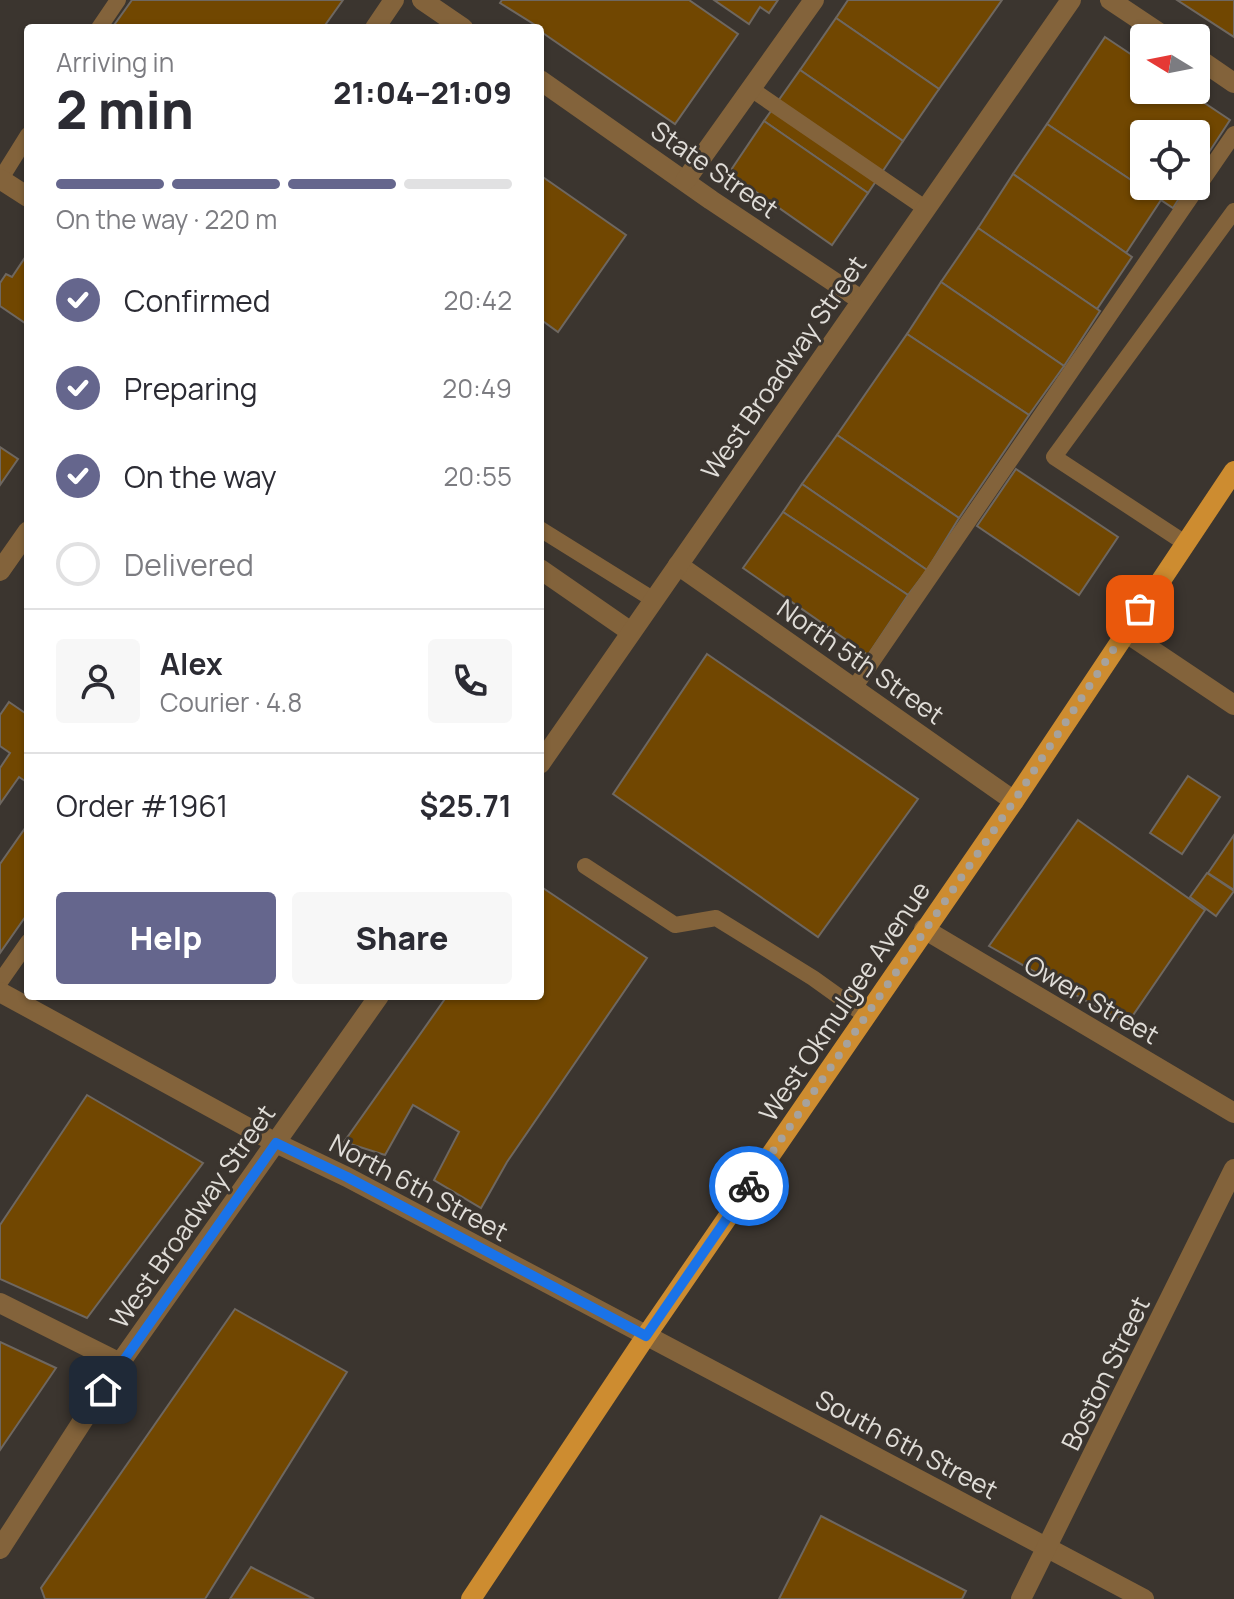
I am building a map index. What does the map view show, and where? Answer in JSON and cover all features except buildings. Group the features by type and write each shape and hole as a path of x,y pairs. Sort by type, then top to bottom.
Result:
{"main road":[{"name":"West Okmulgee Avenue","path":"471,1599 646,1336 1014,801 1234,471"}],"street":[{"path":"378,24 394,0"},
{"path":"422,0 457,24"},
{"path":"685,181 814,0"},
{"name":"West Broadway Street","path":"544,758 1071,0"},
{"path":"1110,0 1146,24"},
{"path":"1210,67 1234,83"},
{"name":"State Street","path":"544,83 861,300"},
{"path":"0,180 24,195"},
{"path":"0,571 24,537"},
{"name":"North 5th Street","path":"678,565 1014,801"},
{"path":"544,572 631,632"},
{"path":"1125,632 1234,705"},
{"name":"Owen Street","path":"924,929 1234,1113"},
{"name":"North 6th Street","path":"0,992 276,1143 347,1177 646,1336"},
{"name":"West Broadway Street","path":"0,1549 120,1363 376,1000"},
{"name":"Boston Street","path":"1021,1599 1234,1169"},
{"path":"0,1303 120,1363"},
{"name":"South 6th Street","path":"646,1336 1144,1599"}],"lane":[{"path":"102,24 118,0"},
{"path":"751,89 925,208"},
{"path":"854,688 1234,134"},
{"path":"0,180 24,141"},
{"path":"1185,543 1054,457 1234,211"},
{"path":"544,531 654,600"},
{"path":"585,866 675,925 716,918 813,978 866,1016"},
{"path":"0,982 24,948"}],"way so far":[{"path":"749,1186 1014,801 1140,609"}],"route":[{"path":"103,1390 276,1143 347,1177 646,1336 749,1186"}]}
